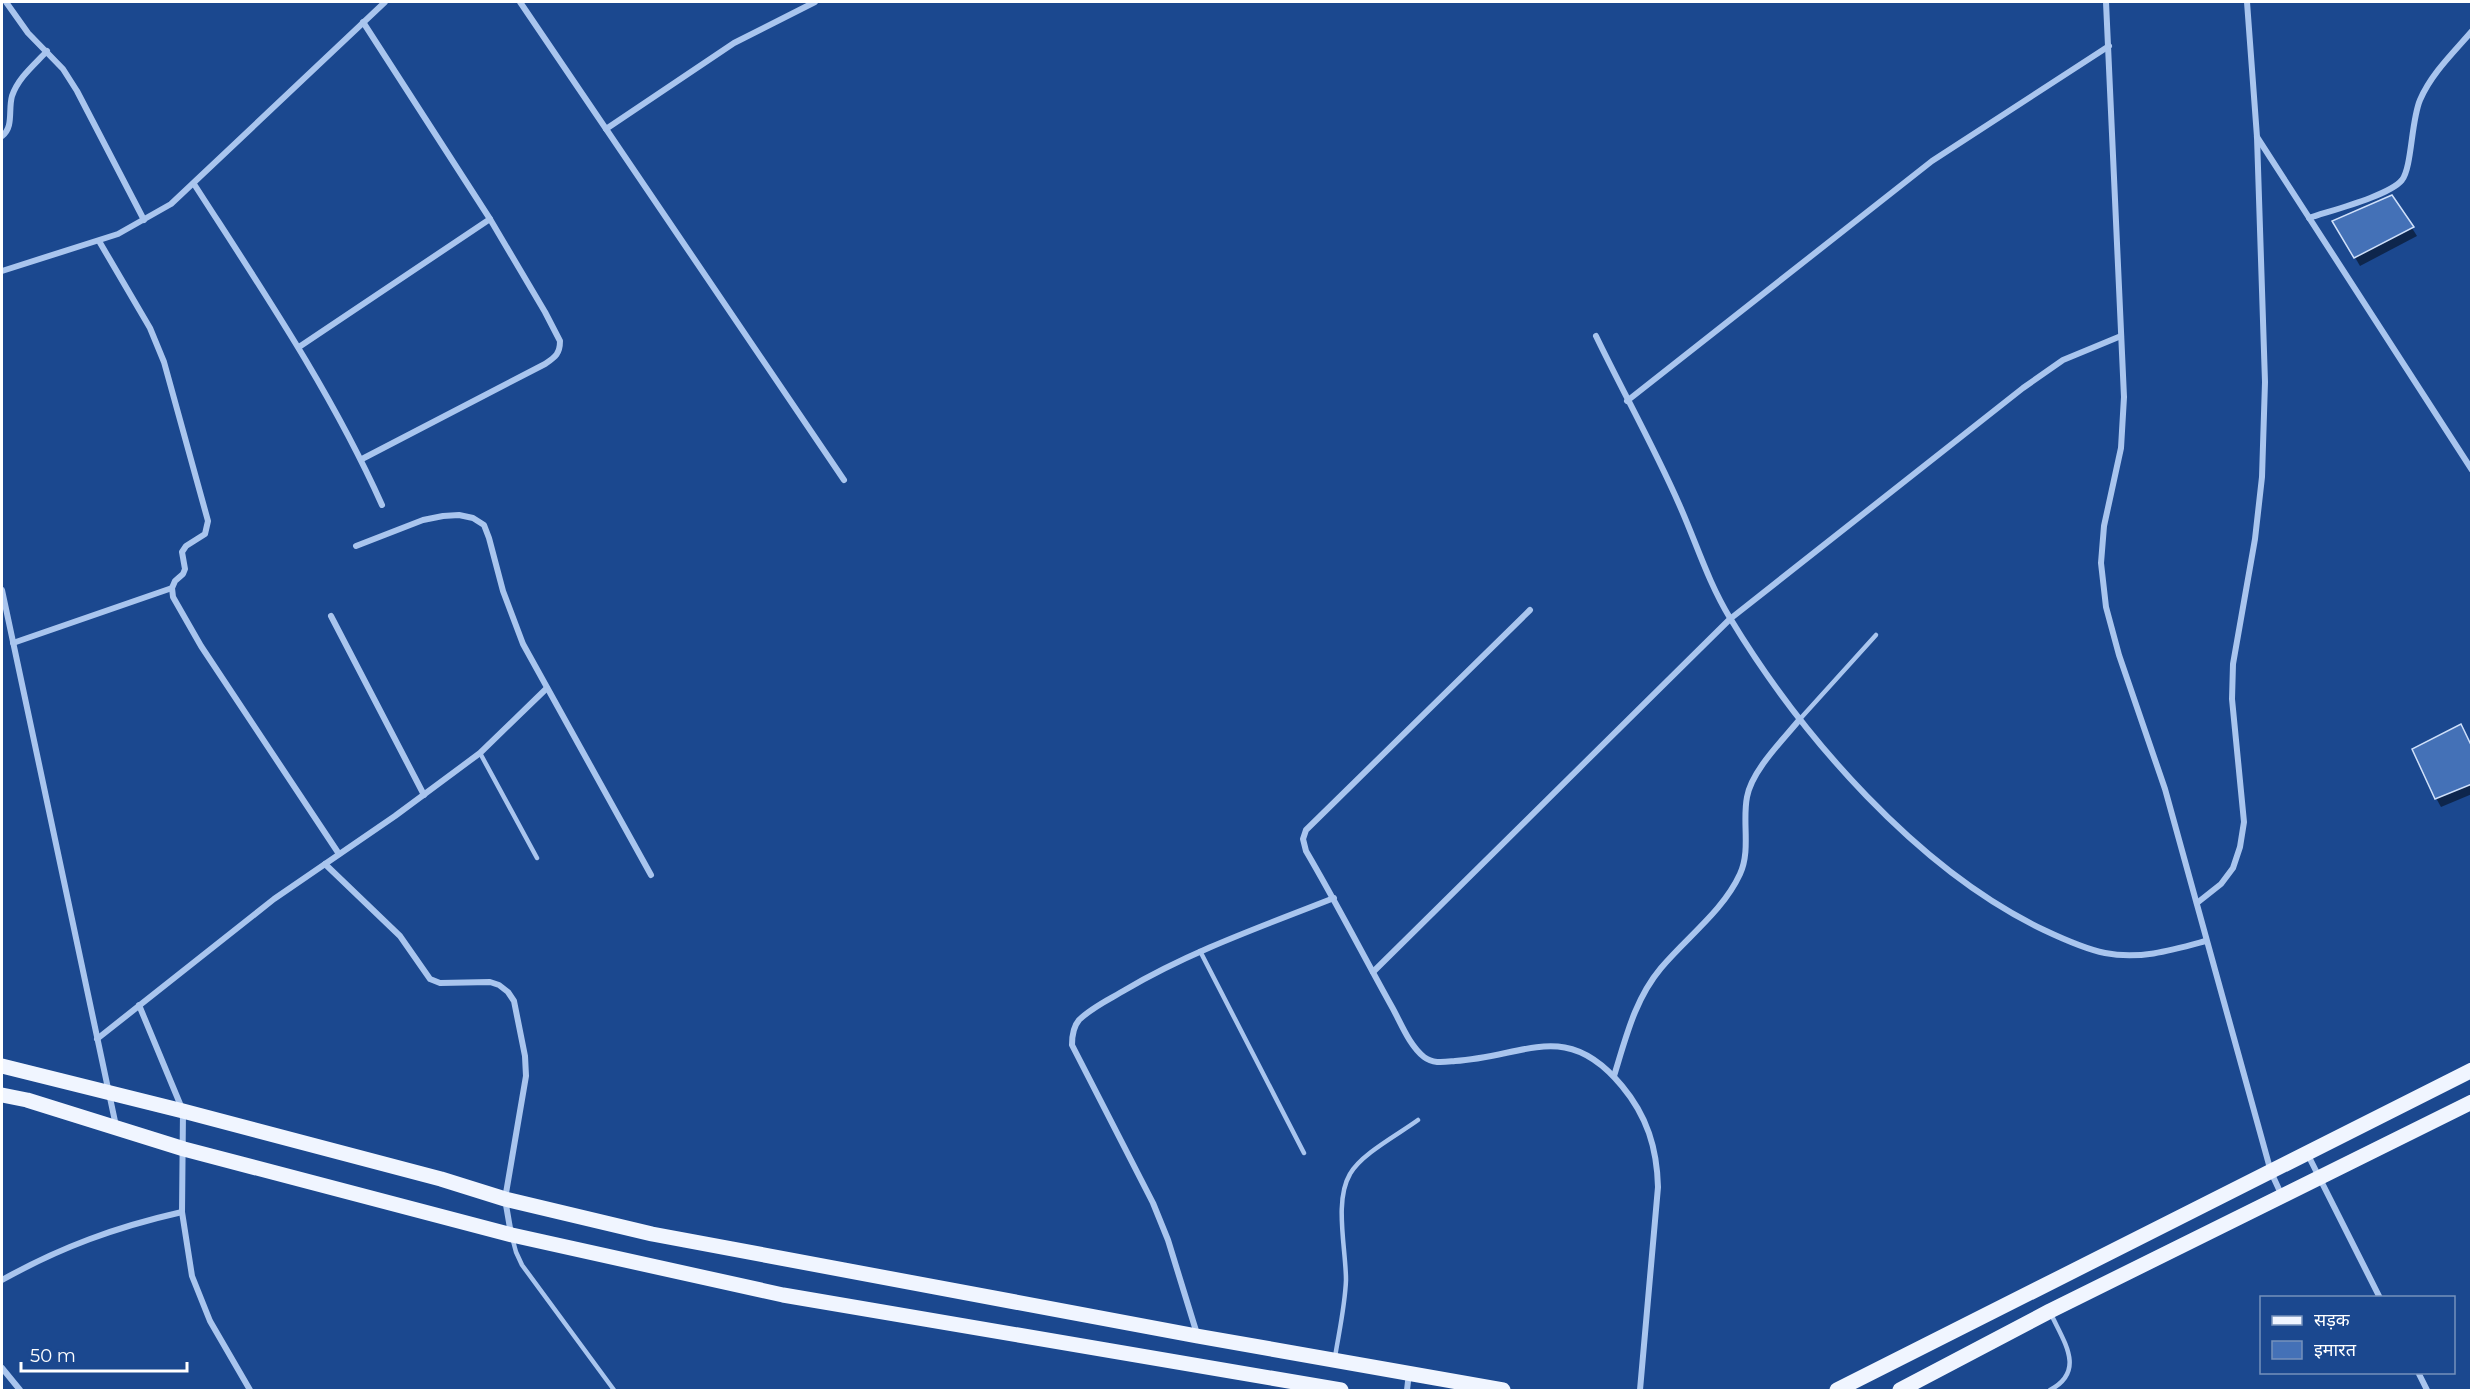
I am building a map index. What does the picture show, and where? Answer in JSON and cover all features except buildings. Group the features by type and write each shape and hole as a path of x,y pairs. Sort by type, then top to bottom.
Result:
{"main road":[{"path":"2,1066 441,1179 505,1199 652,1234 1197,1336 1503,1390"},
{"path":"1837,1390 2472,1070"},
{"path":"2,1095 27,1100 183,1149 512,1235 783,1295 1341,1390"},
{"path":"1900,1390 2050,1311 2472,1102"}],"street":[{"path":"6,2 28,33 63,69 77,91 144,220"},
{"path":"2,271 99,241 144,220 171,204 385,2"},
{"path":"519,2 844,480"},
{"path":"606,129 734,43 815,2"},
{"path":"2106,2 2124,398 2121,447 2104,526 2101,563 2106,606 2119,656 2164,789 2271,1172 2282,1196"},
{"path":"2197,903 2221,884 2233,868 2240,847 2244,822 2232,699 2232,663 2255,539 2262,477 2265,382 2257,137 2247,2"},
{"path":"362,459 545,364 560,351 560,341 545,312 490,219 363,22"},
{"path":"2309,218 2379,194 2402,180 2406,170 2412,125 2419,101 2432,78 2472,31"},
{"path":"1627,401 1932,161 2109,46"},
{"path":"2,136 8,130 13,95 18,84 47,51"},
{"path":"2257,137 2472,470"},
{"path":"194,184 299,348 362,459 382,505"},
{"path":"299,348 490,219"},
{"path":"13,643 172,588 185,569 182,552 186,546 205,534 208,520 164,362 150,328 99,241"},
{"path":"1596,336 1678,502 1705,570 1730,619 1800,719 1879,808 1949,871 2013,915 2063,939 2105,953 2140,956 2206,941"},
{"path":"1372,972 1730,619 2037,378 2063,360 2121,336"},
{"path":"356,546 423,520 443,516 466,517 483,525 489,538 513,620 547,688 651,875"},
{"path":"172,588 173,597 201,646 339,854"},
{"path":"2,590 116,1128"},
{"path":"1530,610 1306,830 1303,839 1306,851 1334,898 1372,972 1414,1046 1425,1057 1435,1062 1460,1061 1549,1046 1570,1047 1591,1057 1614,1076 1634,1101 1649,1131 1657,1161 1658,1187 1640,1390"},
{"path":"331,616 424,795"},
{"path":"97,1039 240,925 480,753 547,688"},
{"path":"1614,1076 1633,1013 1645,990 1660,969 1727,897 1741,872 1746,849 1744,820 1751,782 1800,719"},
{"path":"325,864 400,936 430,979 440,983 490,982 508,992 514,1001 525,1056 526,1076 505,1199 512,1235"},
{"path":"1197,1336 1168,1240 1153,1203 1072,1045 1072,1033 1078,1021 1093,1008 1200,951 1334,898"},
{"path":"140,1005 183,1111 182,1212 192,1276 210,1321 250,1390"},
{"path":"2308,1154 2379,1296"},
{"path":"2,1280 91,1238 127,1225 182,1212"},
{"path":"2,1368 20,1390"},
{"path":"1407,1390 1409,1373"},
{"path":"2419,1374 2427,1390"}],"lane":[{"path":"1800,719 1876,635"},
{"path":"480,753 537,858"},
{"path":"1200,951 1304,1153"},
{"path":"1335,1360 1346,1279 1342,1213 1344,1190 1349,1175 1359,1163 1418,1120"},
{"path":"512,1235 522,1265 614,1390"},
{"path":"2050,1311 2070,1358 2066,1378 2050,1390"}]}
